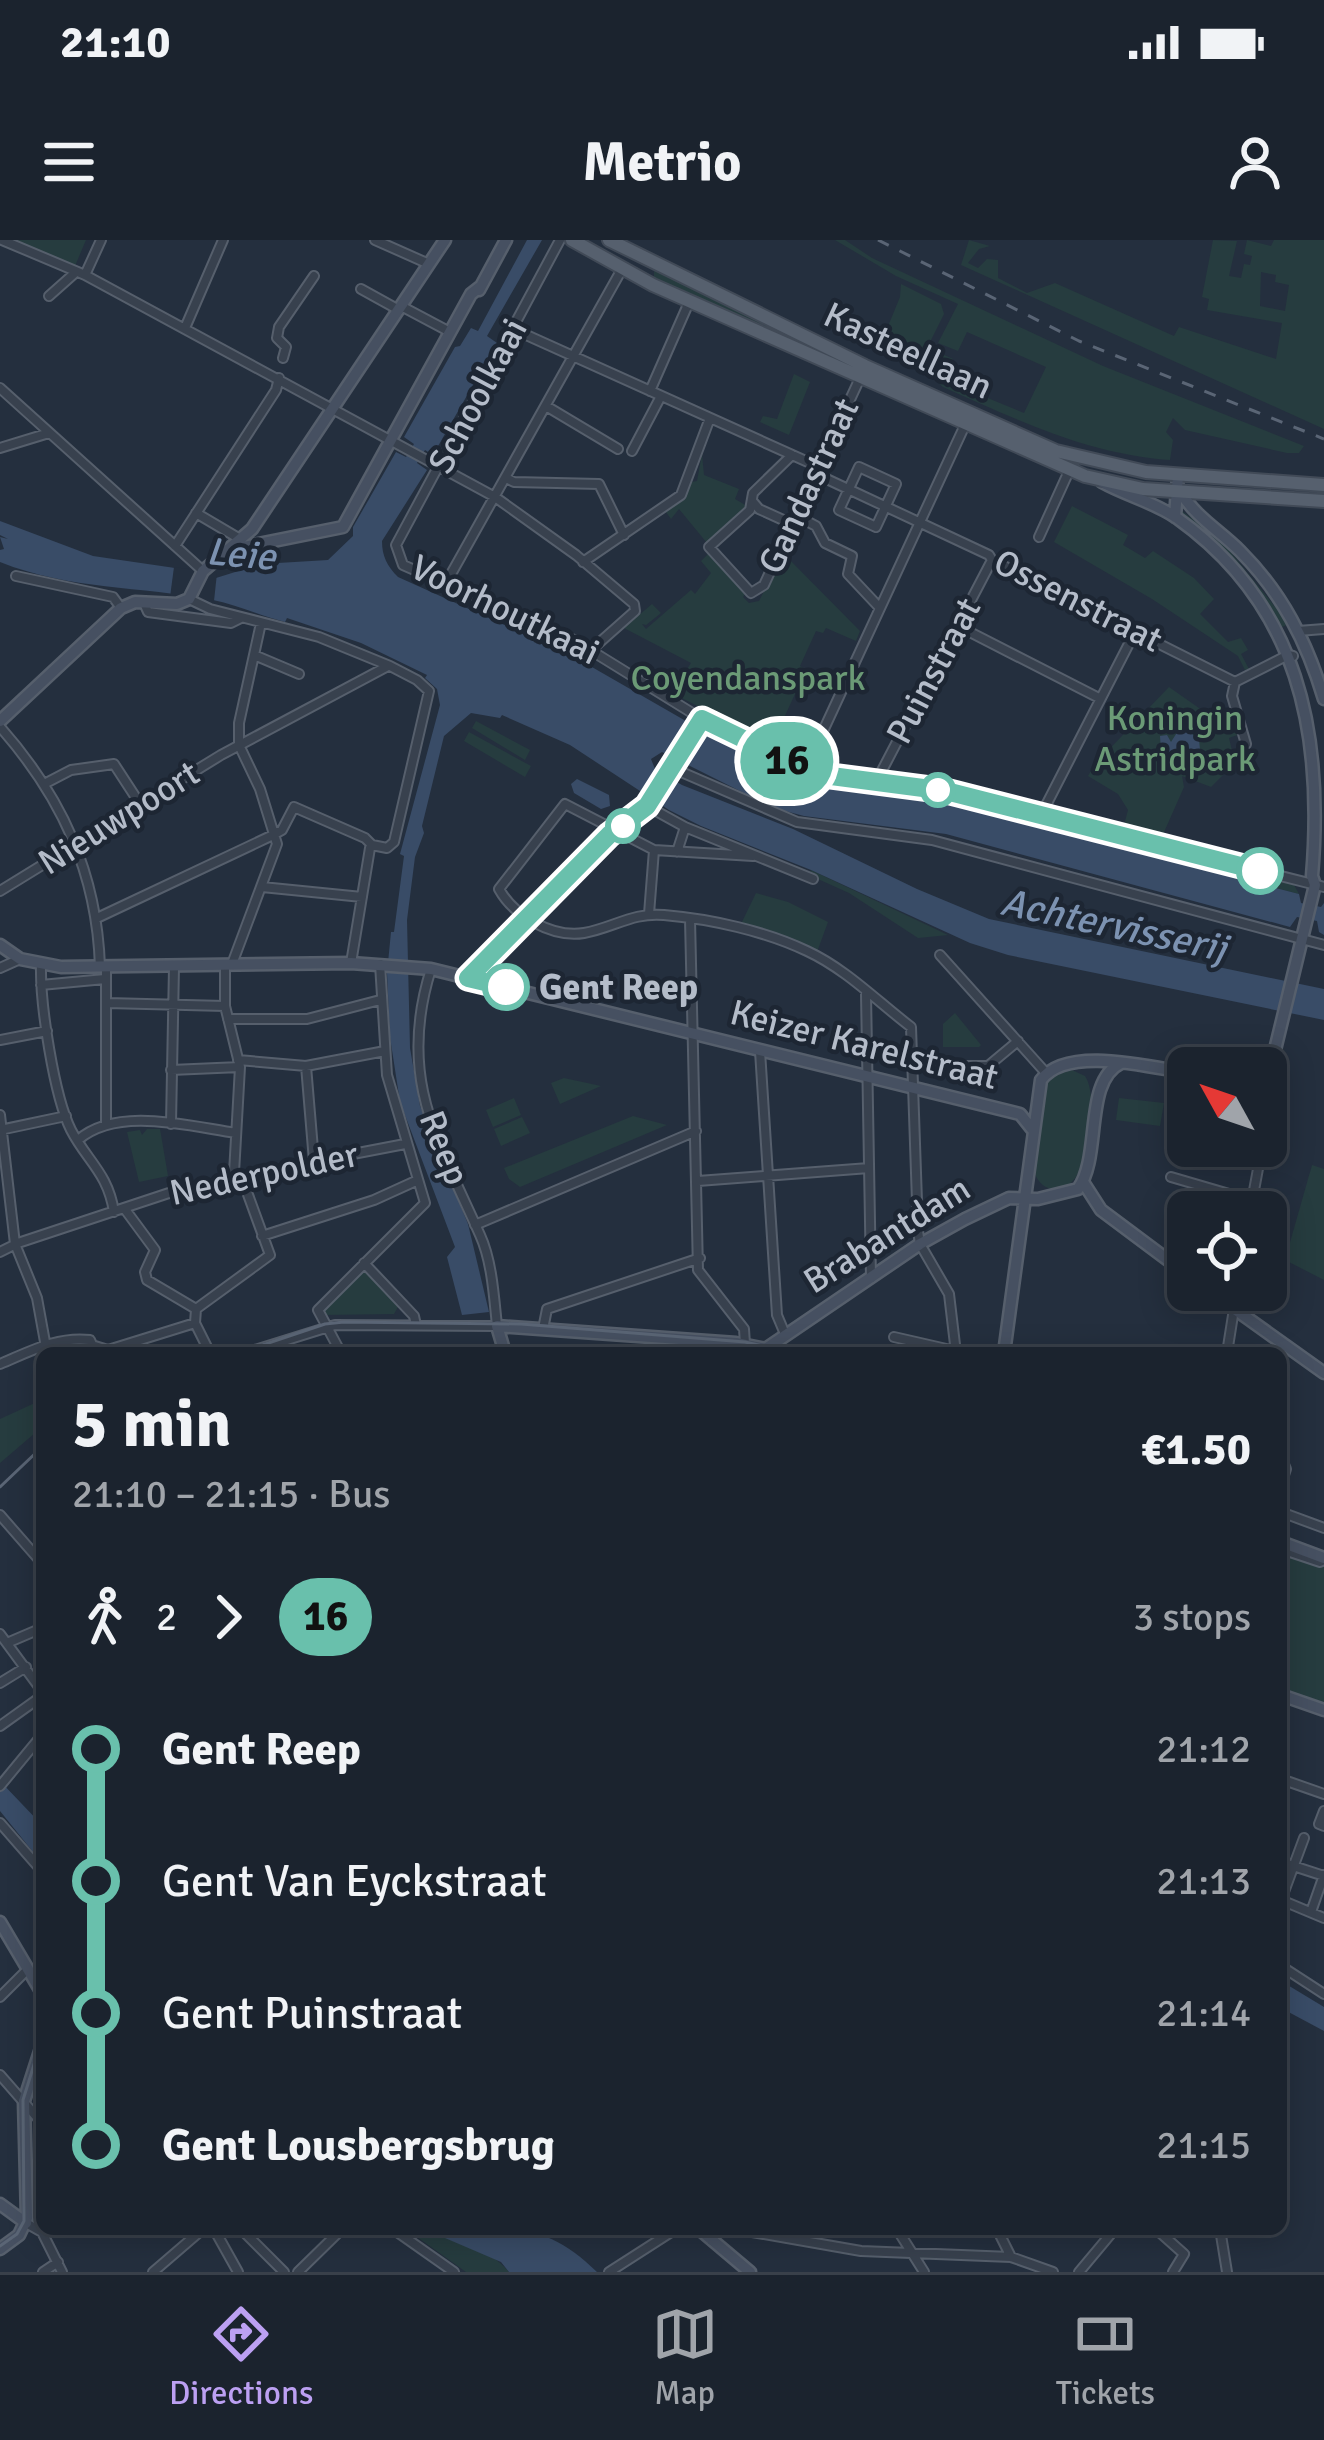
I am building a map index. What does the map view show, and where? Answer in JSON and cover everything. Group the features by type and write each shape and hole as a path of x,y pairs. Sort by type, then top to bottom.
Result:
{"main road":[{"name":"Kasteellaan","path":"566,240 1069,471 1099,481 1324,501"},
{"name":"Kasteellaan","path":"608,240 1042,446 1121,469 1324,485"}],"street":[{"path":"2,240 81,273 277,375 495,497 634,604 635,611 591,650"},
{"path":"49,296 81,273 100,240"},
{"path":"185,328 223,240"},
{"path":"375,240 429,264"},
{"path":"106,1123 107,1003 97,917 75,846 46,783 0,724 122,608 188,599 202,571 252,529 445,240"},
{"path":"229,550 338,531 396,442 506,240"},
{"name":"Schoolkaai","path":"398,552 396,545 438,465 566,240"},
{"path":"446,583 622,268"},
{"path":"284,358 286,347 278,338 279,327 314,276"},
{"path":"361,289 452,333"},
{"path":"650,391 690,300"},
{"name":"Ossenstraat","path":"513,329 792,455 849,489 1235,682"},
{"path":"175,546 276,389 277,375"},
{"name":"Gandastraat","path":"753,502 709,547 749,592 756,593 764,585 860,377"},
{"path":"0,388 202,571"},
{"path":"632,451 661,396"},
{"path":"546,406 618,449"},
{"path":"584,562 674,502 686,488 706,416"},
{"path":"805,770 964,425"},
{"path":"0,448 49,433"},
{"path":"792,455 753,493 753,502 759,509 816,526 825,544 852,556 848,574 879,607"},
{"path":"859,467 896,484 876,527 839,510 849,489 859,467"},
{"path":"1039,537 1069,471"},
{"path":"1178,475 1191,510 1254,566 1283,604 1309,651 1324,699"},
{"path":"506,478 599,484 624,535"},
{"name":"Kasteellaan","path":"1099,481 1175,517 1241,575 1285,638 1313,713 1322,790 1320,856 1312,877 1321,884 1311,903 1274,1047"},
{"path":"1175,517 1174,498 1180,490"},
{"path":"196,513 240,539"},
{"path":"252,529 263,541"},
{"name":"Voorhoutkaai","path":"398,552 403,565 591,650 700,724 805,770 946,791 1321,884"},
{"name":"Puinstraat","path":"876,782 992,560"},
{"path":"16,576 113,597 122,608"},
{"path":"97,917 273,836 282,830 294,807 372,845 391,847 430,695 417,680 319,637 188,599"},
{"path":"143,602 148,612 231,623 242,618"},
{"path":"207,1347 195,1323 196,1309 270,1255 243,1181 234,1173 239,1064 225,1006 229,965 277,844 260,789 239,746 238,723 261,623"},
{"path":"958,626 1099,698"},
{"path":"1285,638 1298,631 1324,629"},
{"path":"1041,816 1136,630"},
{"path":"1246,744 1232,695 1235,682 1288,655 1309,651"},
{"path":"254,655 298,674"},
{"name":"Nieuwpoort","path":"0,891 239,746 389,666"},
{"path":"468,978 650,803 700,724"},
{"path":"46,783 71,770 114,764 142,807"},
{"path":"672,768 797,822 932,840 1324,945"},
{"path":"650,803 685,826 813,879"},
{"path":"753,856 654,850 565,804 499,889 535,924 583,933 632,915 649,914 754,933 809,952 911,1027 920,1244 950,1294 957,1347"},
{"path":"677,851 685,826"},
{"path":"351,963 372,845"},
{"path":"649,914 654,850"},
{"path":"261,887 362,897"},
{"path":"690,919 698,1270 744,1330 745,1344"},
{"name":"Keizer Karelstraat","path":"0,945 41,965 104,971 351,963 431,969 1020,1114 1032,1130"},
{"path":"940,955 1046,1073"},
{"path":"0,968 20,958"},
{"path":"338,1347 318,1310 424,1203 422,1184 392,1100 380,1000 384,964"},
{"path":"41,965 47,1031 66,1116 100,1168 119,1210 155,1250 145,1272 147,1280 196,1309"},
{"path":"171,1124 174,967"},
{"name":"Reep","path":"431,969 416,1032 419,1074 435,1133 487,1254 495,1325"},
{"path":"41,986 104,971"},
{"path":"866,994 872,1278"},
{"path":"227,1018 308,1019 380,1000"},
{"path":"107,1003 225,1006"},
{"path":"0,1040 47,1031"},
{"path":"915,1066 988,1066 1018,1041"},
{"path":"171,1070 239,1064 306,1066 385,1051"},
{"path":"760,1051 777,1315 785,1334"},
{"path":"1005,1347 1035,1103 1046,1073 1058,1065 1113,1060 1167,1070"},
{"path":"1074,1064 1092,1077 1099,1096"},
{"path":"1101,1210 1083,1182 1099,1096 1108,1072 1121,1064"},
{"path":"306,1066 314,1161"},
{"name":"Keizer Karelstraat","path":"1020,1114 1035,1103"},
{"path":"0,1115 16,1244 37,1298 47,1347"},
{"path":"1,1130 66,1116"},
{"path":"78,1140 106,1123 171,1124 236,1133"},
{"path":"475,1226 696,1130"},
{"name":"Nederpolder","path":"0,1252 169,1193 405,1144"},
{"path":"698,1181 868,1168"},
{"path":"1027,1171 1040,1190 1101,1210 1167,1259"},
{"path":"1171,1177 1219,1191"},
{"path":"1060,1195 1083,1182"},
{"path":"262,1236 422,1184"},
{"name":"Brabantdam","path":"768,1347 920,1244 1009,1198 1060,1195"},
{"path":"543,1329 547,1310 700,1258"},
{"path":"364,1263 406,1307 416,1325"},
{"path":"1228,1347 1234,1311"},
{"path":"1235,1311 1287,1347"},
{"path":"119,1347 195,1323"},
{"path":"495,1325 503,1347"},
{"path":"264,1347 326,1327 495,1325 762,1347"},
{"path":"504,1347 506,1335 516,1327"},
{"path":"894,1336 938,1347"},
{"path":"51,1347 80,1339 94,1347"},
{"path":"1287,1347 1324,1373"},
{"path":"0,1364 36,1352"},
{"path":"1287,1514 1324,1528"},
{"path":"2,1517 36,1556"},
{"path":"1287,1547 1324,1559"},
{"path":"36,1630 3,1638 36,1683"},
{"path":"0,1683 26,1667"},
{"path":"1287,1697 1324,1710"},
{"path":"0,1726 36,1698"},
{"path":"2,1780 36,1742"},
{"path":"1287,1781 1324,1794"},
{"path":"1324,1811 1319,1824 1324,1826"},
{"path":"0,1823 36,1864"},
{"path":"1287,1884 1304,1838"},
{"path":"1287,1864 1324,1876 1311,1912"},
{"path":"1287,1902 1324,1918"},
{"path":"0,1922 36,1981"},
{"path":"0,1996 29,1968"},
{"path":"1287,1970 1324,1994"},
{"path":"0,2248 16,2239 26,2223 24,2101 36,2064"},
{"path":"0,2074 36,2116"},
{"path":"0,2204 36,2227"},
{"path":"43,2272 60,2267 46,2235"},
{"path":"153,2272 195,2235"},
{"path":"217,2235 238,2272"},
{"path":"247,2235 284,2272"},
{"path":"298,2272 336,2235"},
{"path":"402,2235 454,2272"},
{"path":"609,2272 667,2235"},
{"path":"715,2235 750,2272"},
{"path":"772,2235 875,2252 1011,2257 1053,2272"},
{"path":"901,2235 924,2272"},
{"path":"1000,2235 1011,2257"},
{"path":"1079,2272 1110,2235"},
{"path":"1163,2235 1184,2254 1173,2272"},
{"path":"1221,2235 1227,2272"}],"green space":[{"path":"16,240 86,240 75,266"},
{"path":"835,240 845,240 872,258 1103,366 1304,446 1299,453 1287,453 1185,430 1173,418 1166,432 1173,440 1170,460 1139,456 1054,434 943,387 930,376 942,354 953,359 944,380 1024,413 1046,367 967,332 958,351 938,343 958,304 896,276"},
{"path":"969,240 990,246 979,249 968,263 978,268 987,259 998,260 998,278 1027,293 1055,283 1174,336 1179,327 1276,359 1282,323 1207,310 1209,299 1202,297 1213,240 1237,241 1229,276 1241,278 1252,256 1244,254 1247,240 1271,246 1274,240 1324,240 1324,429 961,265","holes":["1261,272 1276,275 1275,282 1289,285 1285,311 1260,306"]},
{"path":"654,267 850,363 654,280"},
{"path":"901,284 941,304 944,314 914,365 879,348"},
{"path":"794,374 810,382 789,435 760,422 763,416 777,419"},
{"path":"702,454 704,475 739,489 735,499 747,506 707,543 679,509 671,519 666,512 697,481"},
{"path":"1072,506 1128,535 1123,545 1145,558 1153,551 1194,578 1214,599 1200,614 1228,642 1241,638 1248,650 1241,654 1249,669 1245,670 1238,656 1152,599 1054,542"},
{"path":"1178,508 1220,539 1289,624 1282,627 1246,572 1196,530"},
{"name":"Coyendanspark","path":"783,553 860,631 856,641 826,628 823,633 816,631 800,666 806,670 772,744 672,693 691,663 624,628 652,604 661,613 642,624 646,629 691,590 695,594 711,573 701,561 708,554 749,603 759,601"},
{"name":"Koningin Astridpark","path":"1169,687 1228,732 1239,730 1240,734 1229,738 1235,763 1211,787 1182,776 1184,787 1161,839 1123,829 1128,810 1118,794 1088,776"},
{"path":"476,721 530,750 525,760 472,728"},
{"path":"709,729 817,778 947,795 1293,883 1299,894 957,800 804,779 759,763 707,734"},
{"path":"469,732 531,766 525,777 464,741"},
{"path":"811,870 948,935 918,938 849,893 809,875"},
{"path":"756,893 788,902 828,922 817,952 741,924"},
{"path":"955,1013 979,1047 943,1047 943,1024"},
{"path":"1060,1071 1085,1076 1089,1087 1089,1143 1076,1177 1065,1187 1052,1189 1033,1170 1046,1083"},
{"path":"564,1078 601,1086 560,1104 551,1083"},
{"path":"514,1098 521,1115 493,1127 486,1110"},
{"path":"1119,1098 1164,1103 1160,1126 1116,1120"},
{"path":"633,1116 667,1125 520,1187 504,1168"},
{"path":"522,1117 530,1133 501,1146 494,1129"},
{"path":"147,1129 160,1129 168,1176 139,1182 127,1132 140,1130 142,1135"},
{"path":"1312,1165 1324,1169 1324,1280 1287,1261"},
{"path":"362,1270 399,1305 394,1314 322,1315 322,1310"},
{"path":"36,1402 36,1432 0,1463 0,1419"},
{"path":"1287,1554 1324,1566 1324,1703 1287,1690"},
{"path":"414,2235 441,2235 462,2242 509,2272 466,2272"}],"water":[{"path":"527,240 542,240 487,336 497,343 433,455 425,450 417,463 427,470 382,541 386,560 398,577 571,655 759,763 804,779 957,800 1265,881 1299,894 1301,903 1321,907 1324,903 1324,935 1317,921 1297,917 1290,927 946,834 804,816 774,808 662,752 651,759 655,769 682,785 793,829 989,919 1324,989 1324,1020 1008,955 970,943 701,826 570,745 502,715 471,713 444,736 415,857 407,920 410,1048 420,1106 468,1224 489,1312 462,1315 447,1257 455,1247 400,1102 387,973 404,856 400,854 440,705 437,689 427,675 361,643 287,618 285,622 186,595 53,578 0,562 4,549 0,537 8,539 0,535 0,521 93,556 216,574 216,578 261,564 328,560 353,536 353,527 396,452 406,457 414,444 404,437 455,347 471,328 478,331"},
{"path":"1178,731 1199,739 1200,750 1187,759 1161,751 1160,736 1167,735 1171,742"},
{"path":"577,779 609,795 610,806 601,809 574,793 571,784"},
{"path":"0,1781 36,1819 36,1856 0,1811"},
{"path":"1287,1985 1324,2007 1324,2031 1287,2011"},
{"path":"438,2235 542,2235 597,2272 509,2272 501,2262"}],"pier":[{"path":"174,567 217,573 214,601 170,597"}],"tram line":[{"path":"257,1347 344,1322 521,1324 767,1347"},
{"path":"0,1487 36,1453"},
{"path":"0,2246 17,2234 24,2221 23,2100 36,2058"}],"railway":[{"path":"878,240 1079,341 1324,439"}],"bus line":[{"name":"16","path":"506,987 468,978 609,835 653,800 702,719 816,774 946,791 1260,871"}],"place":[{"name":"Gent Reep","path":"506,987"}],"water label":[{"name":"Leie","path":"241,554"},
{"name":"Achtervisserij","path":"1114,925"}]}
